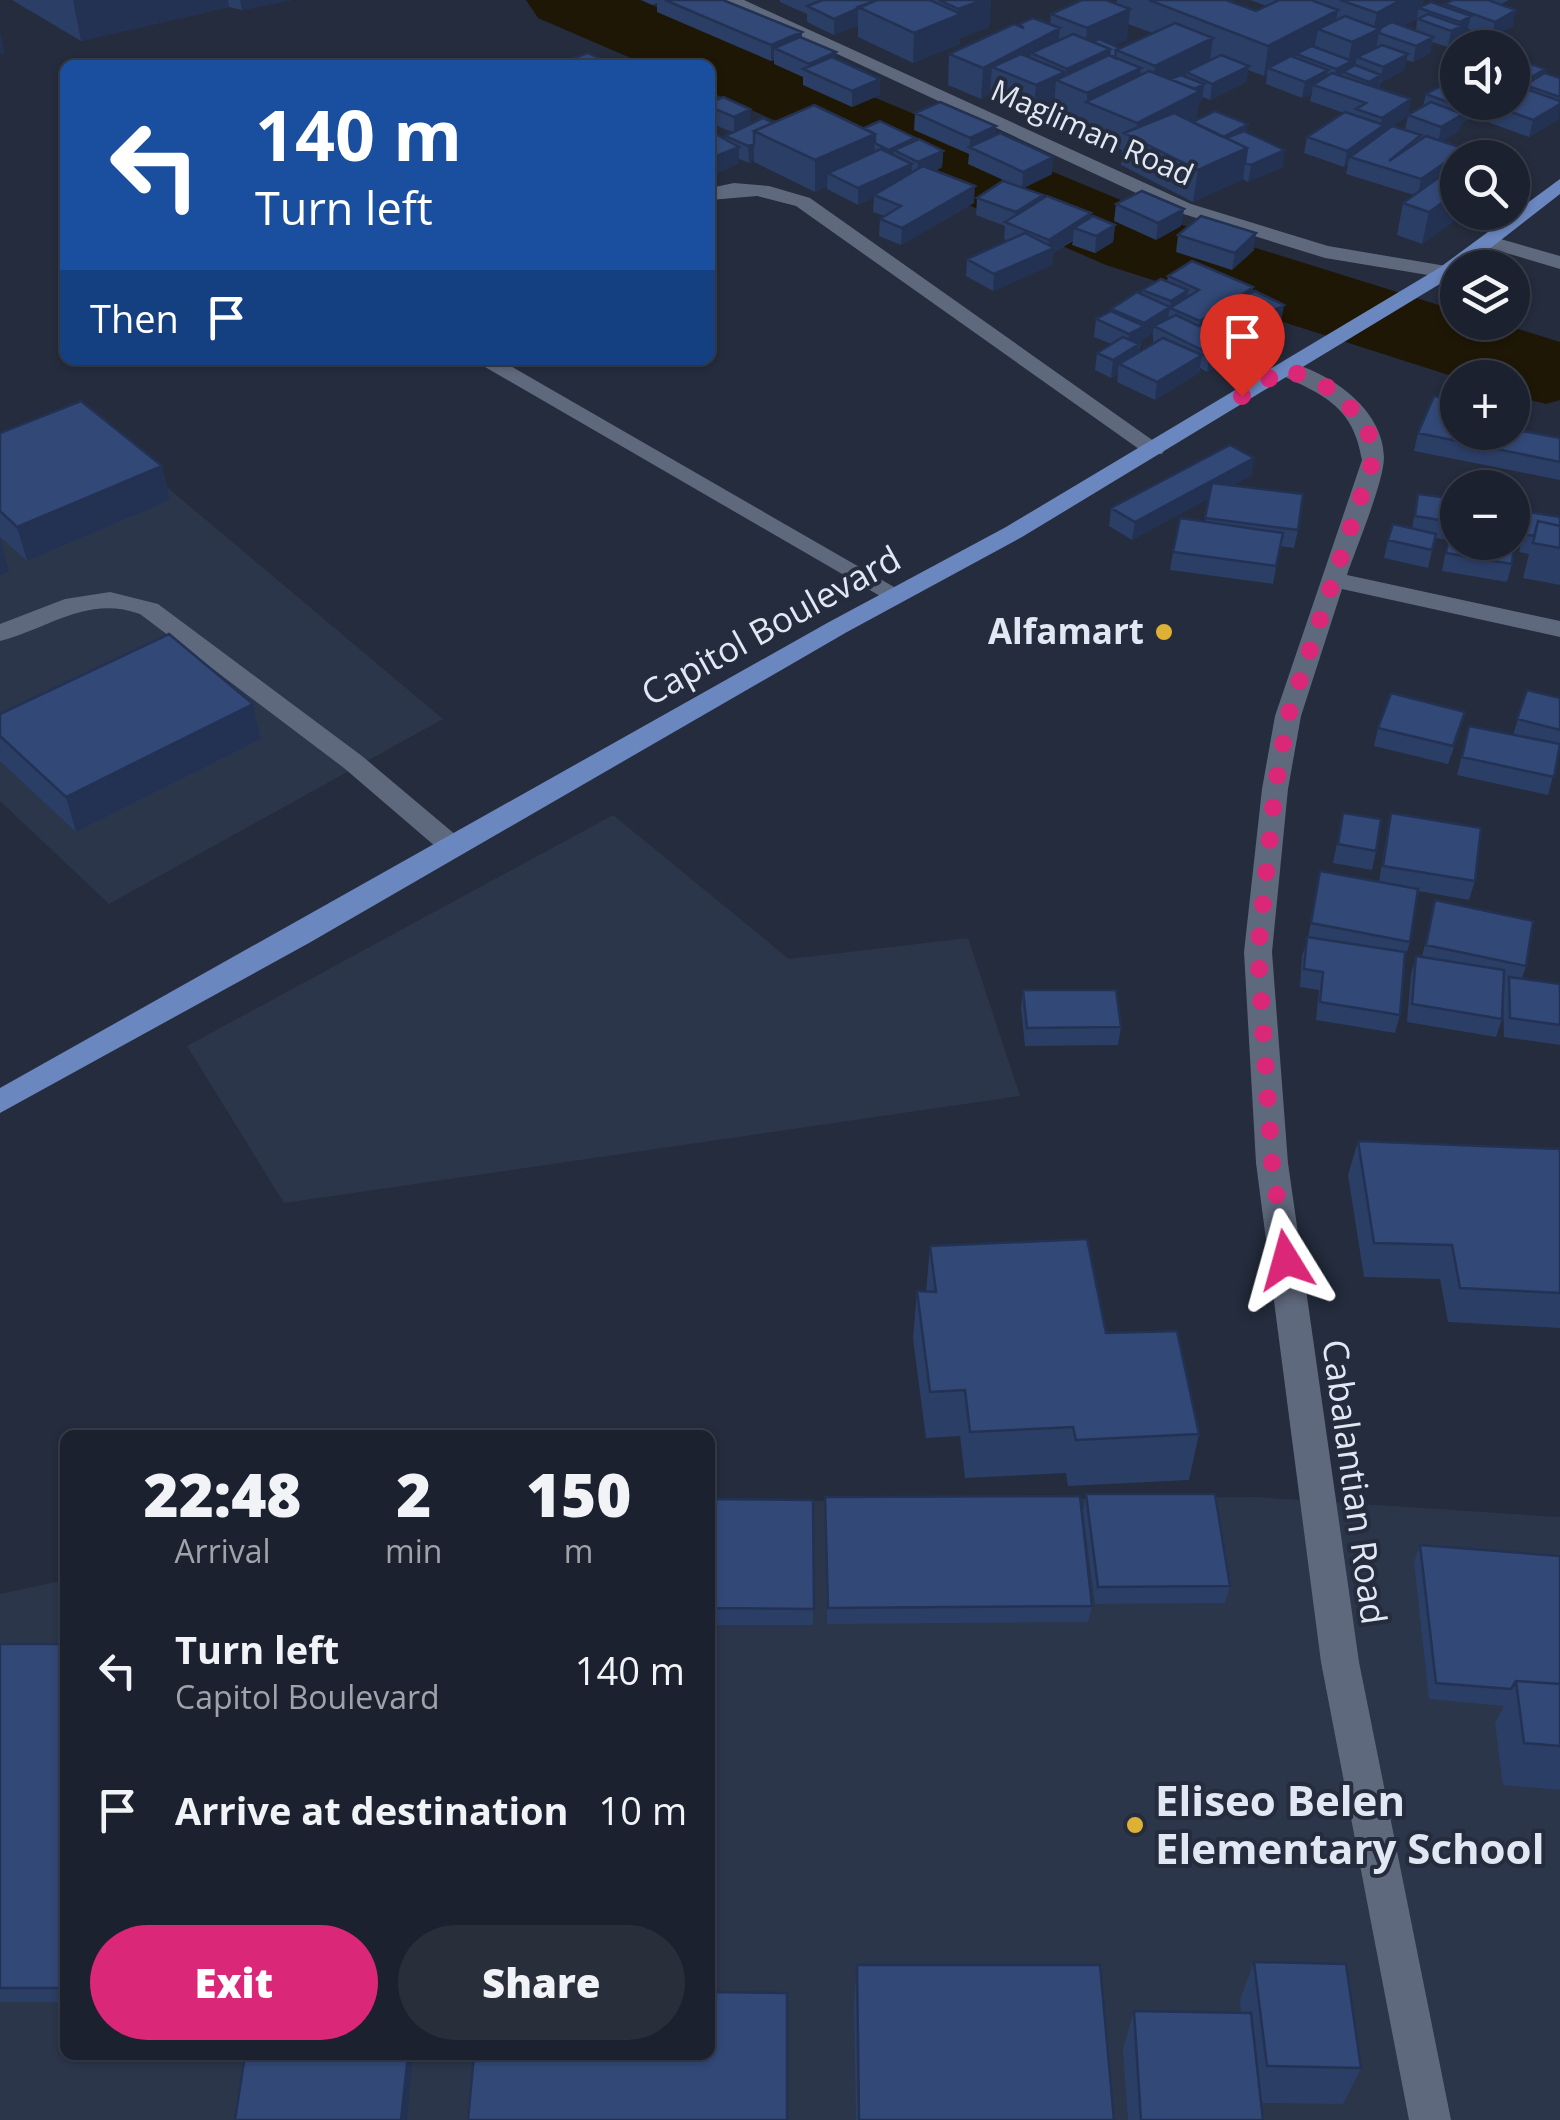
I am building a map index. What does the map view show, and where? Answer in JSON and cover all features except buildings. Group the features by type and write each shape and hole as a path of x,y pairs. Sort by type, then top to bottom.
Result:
{"main road":[{"name":"Capitol Boulevard","path":"1478,250 1560,185"},
{"name":"Capitol Boulevard","path":"0,1102 1014,532 1440,276"}],"street":[{"name":"Magliman Road","path":"730,0 839,41 1184,208 1325,252 1440,271"},
{"path":"715,193 749,188 804,202 1154,448"},
{"path":"1490,242 1560,263"},
{"path":"493,365 896,595"},
{"name":"Cabalantian Road","path":"1285,368 1337,392 1368,429 1373,460 1288,716 1275,789 1258,952 1272,1163 1340,1662 1430,2120"},
{"path":"1332,579 1560,629"},
{"path":"0,634 93,597 124,597 150,609 354,762 453,847"}],"shaded area":[{"path":"92,424 443,719 109,904 0,801 0,460"},
{"path":"613,815 789,959 968,938 1020,1096 284,1203 187,1046"},
{"name":"Eliseo Belen Elementary School","path":"1256,1497 1560,1517 1560,2120 0,2120 0,1594 60,1581 60,2060 715,2060 715,1502"}],"waterway":[{"path":"568,0 709,60"},
{"path":"715,63 1141,244 1546,372"},
{"path":"1546,372 1560,375"}],"place":[{"name":"Alfamart","path":"1164,632"},
{"name":"Eliseo Belen Elementary School","path":"1135,1825"}],"route":[{"path":"1242,396 1285,368 1337,392 1368,429 1373,460 1288,716 1275,789 1258,952 1272,1163 1286,1260"}]}
